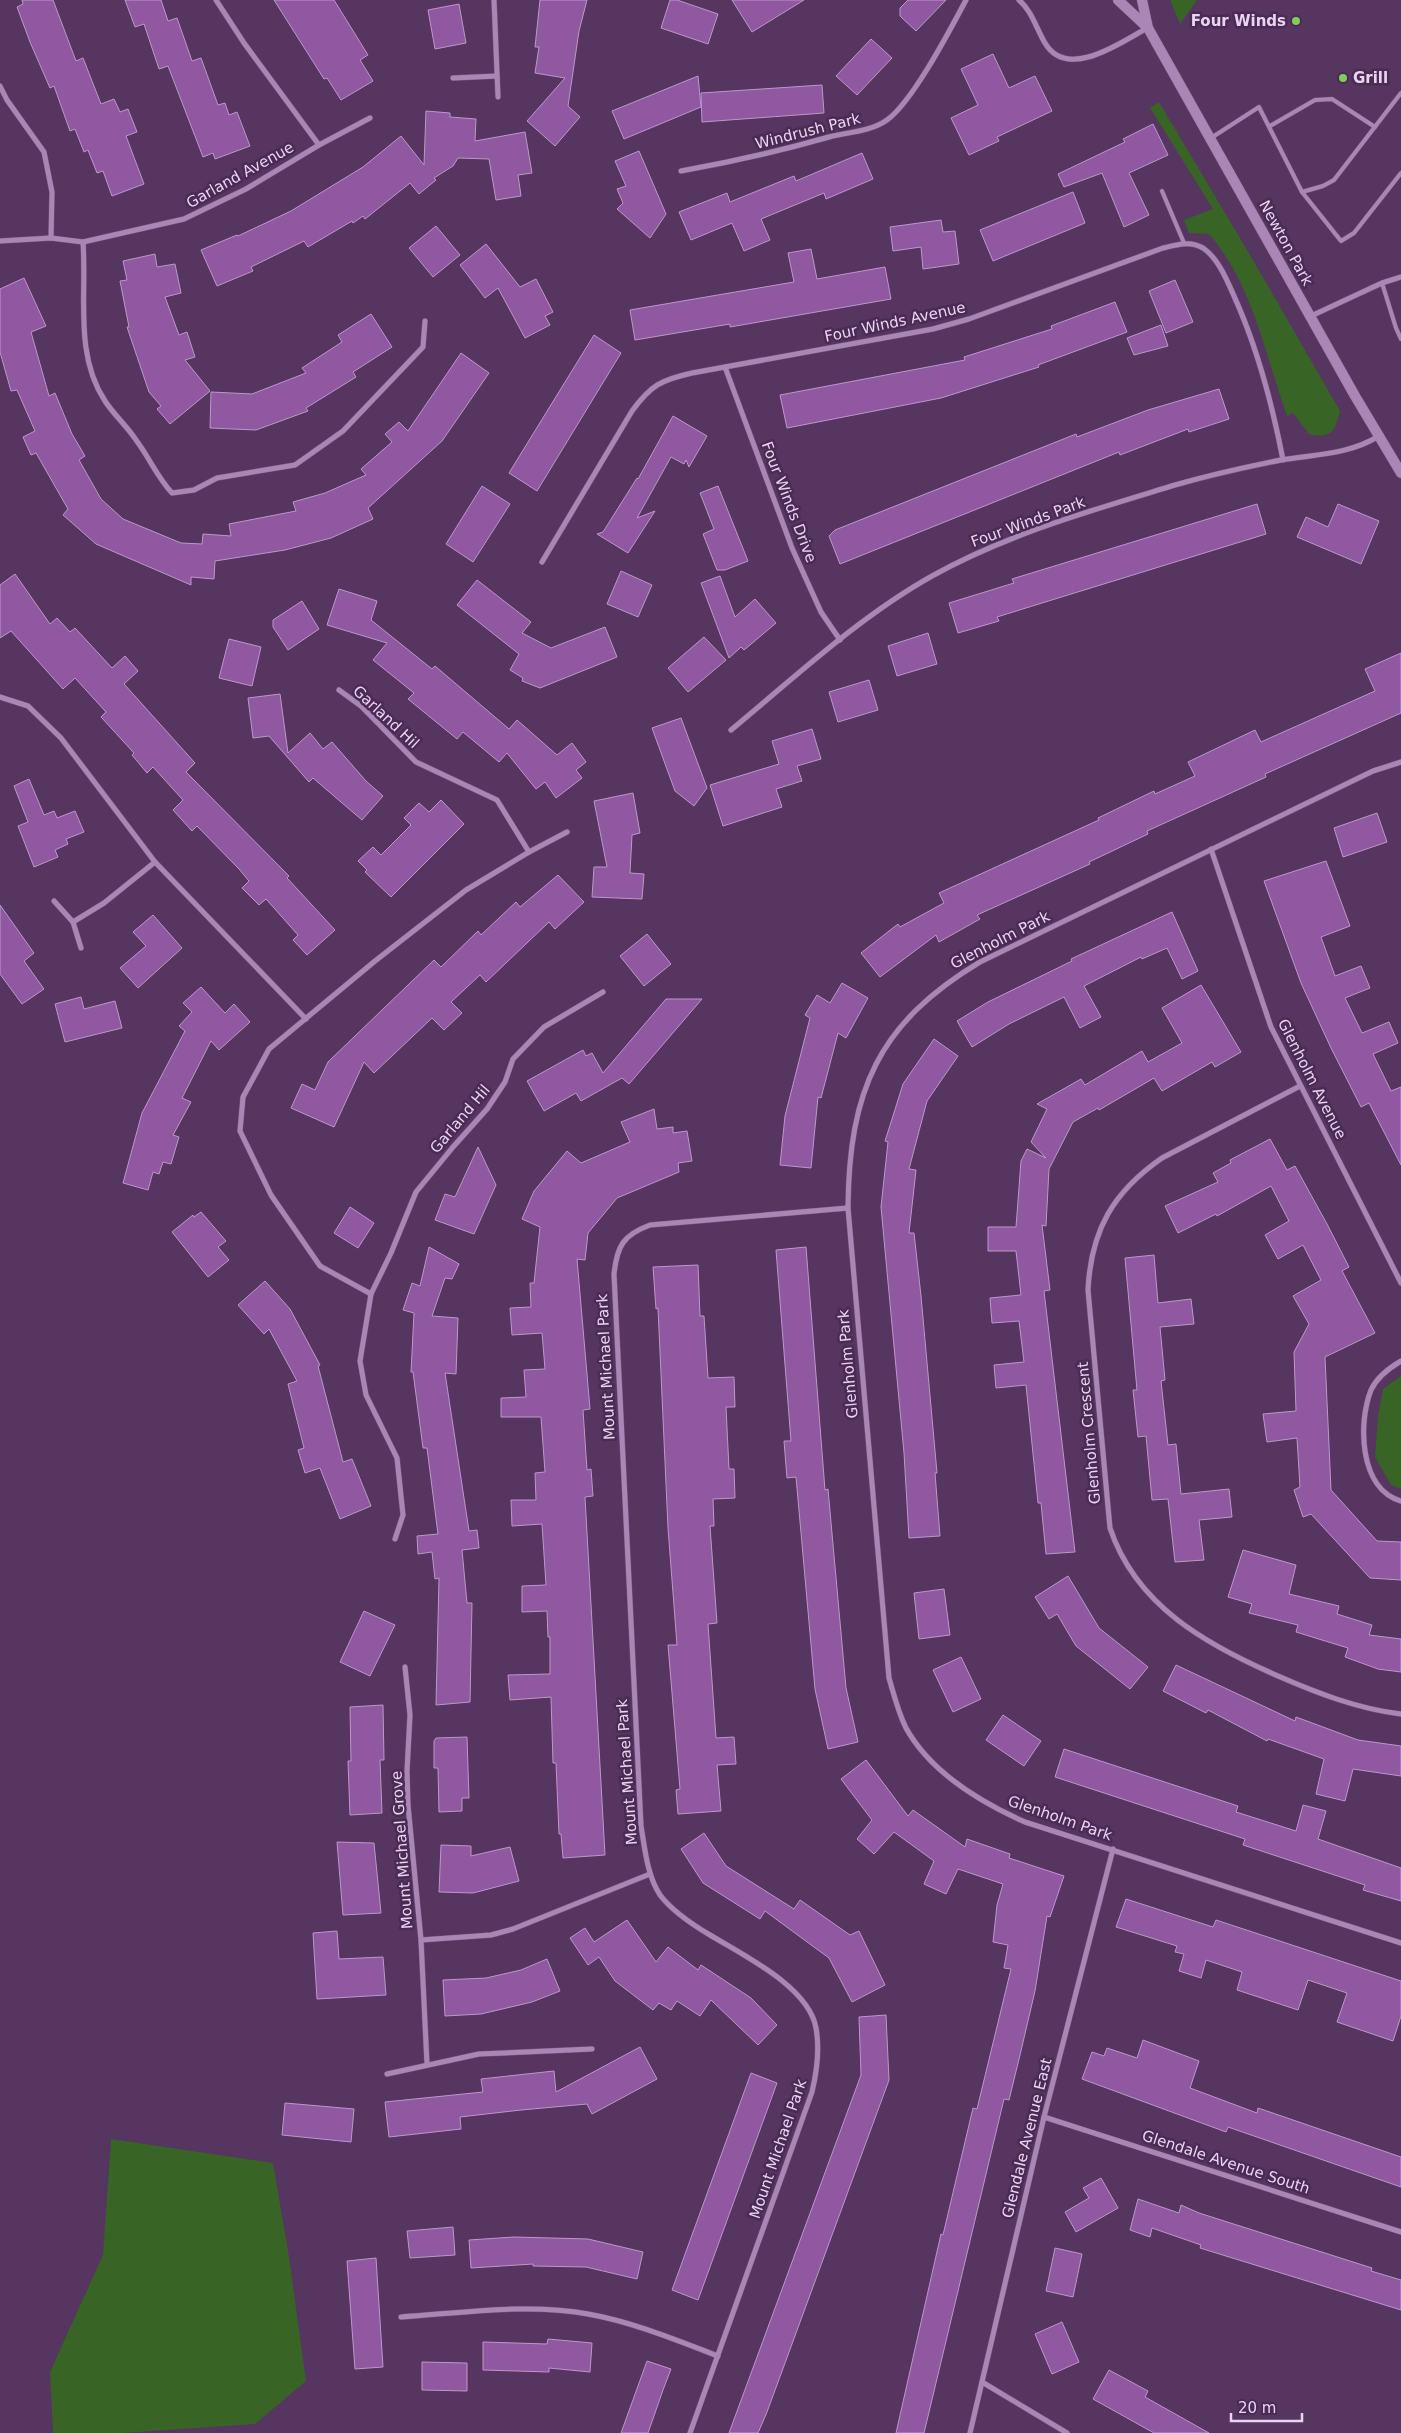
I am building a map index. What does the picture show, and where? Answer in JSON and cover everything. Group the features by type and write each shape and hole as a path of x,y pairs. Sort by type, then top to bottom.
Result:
{"street":[{"name":"Garland Avenue","path":"216,0 244,43 319,145"},
{"path":"494,0 498,97"},
{"name":"Windrush Park","path":"680,171 783,151 831,137 870,129 887,120 912,91 966,0"},
{"path":"1019,0 1032,16 1046,44 1056,54 1068,59 1083,59 1099,54 1148,28"},
{"name":"Newton Park","path":"1118,0 1148,28 1310,316 1401,473"},
{"name":"Newton Park","path":"1142,0 1148,28"},
{"path":"453,78 497,76"},
{"path":"0,86 7,100 44,152 52,192 51,238"},
{"name":"Garland Avenue","path":"0,241 51,238 83,242 184,219 246,189 319,145 370,118"},
{"path":"83,242 85,272 83,330 91,371 105,401 135,438 172,493 194,490 217,478 295,465 343,431 423,347 425,321"},
{"path":"1184,243 1195,244 1204,249 1215,260 1227,280 1248,327 1262,370 1283,460"},
{"name":"Four Winds Avenue","path":"542,562 644,395 655,384 669,378 934,329 977,316 1163,248 1184,243"},
{"path":"1310,316 1382,283 1401,277"},
{"name":"Four Winds Drive","path":"725,368 792,548 821,612 840,640"},
{"name":"Four Winds Park","path":"732,730 840,640 901,595 931,577 1000,543 1176,485 1283,460 1343,452 1358,448 1380,436"},
{"name":"Garland Hil","path":"339,690 361,706 416,762 497,800 529,852"},
{"path":"0,697 28,706 61,738 155,862 306,1019"},
{"name":"Glenholm Park","path":"1401,762 1373,771 1211,848 980,962 947,982 900,1025 883,1050 868,1081 854,1138 848,1184 848,1208 889,1678 897,1707 907,1730 942,1772 968,1792 997,1810 1025,1822 1401,1943"},
{"path":"371,1294 320,1266 271,1195 240,1131 243,1097 269,1050 375,961 466,890 529,852 567,832"},
{"name":"Glenholm Avenue","path":"1211,848 1271,1027 1401,1283"},
{"path":"73,922 104,903 155,862"},
{"path":"54,900 73,922 81,948"},
{"name":"Garland Hil","path":"395,1539 402,1515 397,1458 366,1395 360,1361 371,1294 391,1253 416,1192 453,1147 488,1109 505,1082 513,1059 544,1027 603,992"},
{"name":"Glenholm Crescent","path":"1300,1086 1162,1158 1142,1172 1123,1191 1107,1214 1097,1235 1090,1263 1088,1290 1110,1528 1125,1564 1146,1591 1196,1635 1224,1652 1311,1691 1362,1706 1401,1714"},
{"name":"Mount Michael Park","path":"690,2433 812,2092 818,2069 816,2027 810,2012 798,1996 757,1963 692,1924 660,1895 650,1874 641,1826 615,1284 616,1254 624,1241 635,1231 650,1225 848,1208"},
{"path":"1401,1361 1380,1377 1372,1390 1364,1436 1365,1458 1372,1475 1382,1489 1394,1499 1401,1501"},
{"name":"Mount Michael Grove","path":"405,1667 410,1715 407,1771 408,1805 421,1940 491,1935 650,1874"},
{"name":"Glendale Avenue East","path":"970,2433 1044,2117 1113,1849"},
{"path":"421,1940 427,2064"},
{"path":"387,2074 479,2054 592,2049"},
{"name":"Glendale Avenue South","path":"1044,2117 1401,2232"},
{"path":"401,2318 510,2310 555,2310 586,2313 641,2328 718,2356"},
{"path":"982,2382 1067,2433"}],"lane":[{"path":"1302,192 1323,186 1334,180 1401,94"},
{"path":"1270,126 1315,100 1332,99 1375,127"},
{"path":"1211,138 1259,107 1302,192 1341,241 1354,233 1401,173"},
{"path":"1162,190 1184,243"},
{"path":"1382,283 1401,339"}],"green space":[{"path":"1170,0 1197,0 1180,24"},
{"path":"1159,102 1340,411 1334,428 1328,434 1309,434 1293,413 1287,416 1256,321 1237,275 1209,234 1189,233 1184,220 1213,209 1150,108"},
{"path":"1401,1376 1401,1489 1391,1485 1375,1457 1378,1415 1383,1389"},
{"path":"111,2139 273,2163 289,2257 306,2381 255,2424 123,2433 53,2433 50,2372 103,2255"}],"building":[{"path":"22,0 53,0 76,61 83,58 101,104 114,99 120,112 128,109 137,132 126,136 144,184 112,196 103,171 97,173 88,150 84,152 75,129 70,131 54,86 50,88 17,7 23,4"},
{"path":"125,0 161,0 168,21 177,18 192,61 201,58 218,105 225,103 229,115 237,112 250,146 215,159 213,153 203,157 168,66 159,69 144,24 135,27"},
{"path":"274,0 334,0 368,55 360,60 373,81 341,100 327,78 324,79"},
{"path":"540,0 587,0 579,31 568,106 580,117 555,146 527,121 565,78 535,73 539,47 535,47"},
{"path":"670,0 677,0 718,14 708,44 661,28"},
{"path":"732,0 804,0 752,32"},
{"path":"908,0 946,0 916,31 900,16 900,8"},
{"path":"459,4 466,43 435,49 428,10"},
{"path":"871,39 892,58 857,95 836,76"},
{"path":"993,54 1009,88 1035,76 1052,111 997,137 999,141 969,155 951,118 978,105 961,69"},
{"path":"698,76 701,107 624,139 612,111"},
{"path":"822,85 824,113 702,122 701,93"},
{"path":"426,111 450,113 450,117 476,119 475,141 525,132 532,173 518,175 521,196 496,200 489,159 458,158 453,166 434,178 436,180 419,194 410,183 365,219 363,216 353,223 352,221 308,247 304,241 251,267 253,271 217,286 201,250 238,236 291,211 363,167 401,136 424,165"},
{"path":"1153,124 1168,155 1129,173 1149,215 1124,227 1102,173 1064,187 1058,174 1125,142 1123,139"},
{"path":"639,151 666,214 650,238 617,209 623,203 617,189 626,186 615,161"},
{"path":"862,153 873,179 826,199 824,193 761,219 770,240 744,251 732,223 691,240 679,212 727,193 730,202 794,176 796,181"},
{"path":"1073,192 1085,223 993,261 980,230"},
{"path":"941,220 943,232 955,231 959,264 923,269 921,247 893,251 890,227"},
{"path":"436,226 460,255 433,277 409,248"},
{"path":"486,244 520,287 536,279 553,312 545,316 550,325 525,338 498,288 485,298 460,265"},
{"path":"811,249 817,279 885,267 891,299 730,327 730,324 635,340 630,310 794,282 788,253"},
{"path":"155,254 157,267 175,264 181,293 165,297 179,335 187,332 195,357 185,360 210,391 170,424 157,409 161,406 149,392 127,327 129,327 120,281 127,280 123,261"},
{"path":"24,278 46,326 31,332 49,396 55,393 72,434 85,456 79,460 101,499 123,519 181,543 202,544 203,534 231,536 229,524 296,511 293,502 325,493 366,475 361,469 392,442 385,434 399,422 408,431 461,353 489,373 442,441 368,508 373,519 331,538 285,550 215,561 214,579 191,577 191,585 96,544 63,515 68,509 36,453 31,455 23,437 35,431 17,390 11,391 0,352 0,289"},
{"path":"1175,280 1193,322 1166,333 1149,291"},
{"path":"1115,302 1127,332 1038,365 1039,367 941,398 787,428 780,395 965,360 964,357 1052,329 1051,326"},
{"path":"371,314 392,347 353,372 356,377 306,408 308,411 256,430 210,428 211,392 252,394 306,373 302,368 342,342 338,335"},
{"path":"1161,325 1168,346 1134,355 1127,338"},
{"path":"594,335 621,353 537,491 509,473"},
{"path":"1219,389 1229,419 1189,432 1188,429 1120,455 1119,452 840,564 829,536 835,530 1076,434 1077,437 1148,410"},
{"path":"673,416 707,436 689,467 686,460 684,464 671,457 637,518 655,511 628,553 597,534 603,532 638,479"},
{"path":"482,486 510,504 473,562 446,544"},
{"path":"718,486 748,561 725,570 717,570 703,534 714,529 700,493"},
{"path":"1257,504 1266,534 997,617 999,621 958,633 949,603 1014,583 1012,579"},
{"path":"1338,504 1379,521 1361,564 1297,537 1306,517 1328,527"},
{"path":"621,571 652,585 638,617 607,604"},
{"path":"15,574 50,624 57,618 70,632 75,628 112,668 125,656 138,671 124,684 195,763 186,772 289,876 287,878 335,930 307,955 293,940 298,935 266,899 259,905 242,888 249,881 239,869 197,826 192,831 173,810 183,800 153,767 147,773 132,755 134,753 101,717 106,712 75,678 63,689 11,631 0,638 0,585"},
{"path":"720,576 735,617 755,599 776,623 744,650 741,647 729,658 701,583"},
{"path":"477,580 531,622 522,633 551,648 605,627 617,657 540,688 522,681 523,678 510,670 519,654 457,605"},
{"path":"339,589 377,601 371,620 432,669 435,666 509,729 517,720 557,755 572,743 586,762 576,770 582,778 556,798 545,782 536,789 507,753 499,762 463,732 457,739 408,699 414,693 373,660 387,643 327,625"},
{"path":"302,601 319,629 288,650 273,627 273,620"},
{"path":"928,633 937,664 897,676 888,646"},
{"path":"704,637 726,660 688,692 668,668"},
{"path":"229,639 261,647 252,686 219,678"},
{"path":"1401,653 1401,713 1265,774 1266,777 1147,831 1148,834 1089,862 1090,864 977,915 980,919 939,942 936,935 880,977 861,953 898,924 900,927 944,903 939,893 1099,820 1098,818 1154,791 1155,794 1195,776 1188,762 1255,730 1261,742 1375,691 1365,669"},
{"path":"869,680 878,710 838,722 829,692"},
{"path":"280,694 288,753 310,733 323,749 332,742 366,781 383,796 362,820 313,778 309,782 269,736 253,738 248,698"},
{"path":"681,718 707,788 694,806 675,791 652,728"},
{"path":"812,729 821,759 797,766 802,781 776,789 782,807 723,826 710,785 779,764 772,741"},
{"path":"29,779 44,815 54,811 57,818 75,811 84,832 66,839 68,844 55,850 58,857 34,867 18,826 28,822 14,786"},
{"path":"633,793 640,833 632,835 630,873 644,874 642,899 592,897 594,867 607,867 594,801"},
{"path":"441,800 464,824 391,897 365,872 367,870 358,861 373,847 381,855 411,825 404,818 419,803 429,812"},
{"path":"1377,813 1387,842 1343,857 1334,828"},
{"path":"1326,861 1350,926 1321,937 1335,976 1361,966 1370,988 1345,998 1362,1033 1389,1022 1398,1043 1373,1054 1391,1091 1401,1087 1401,1165 1369,1103 1361,1107 1331,1048 1301,983 1264,881"},
{"path":"558,875 584,902 555,929 549,922 486,982 480,975 451,1002 462,1013 444,1030 432,1018 374,1073 364,1062 334,1127 291,1108 302,1084 315,1090 328,1062 434,960 441,967 478,931 481,935 516,902 520,907"},
{"path":"0,905 34,953 24,961 44,989 22,1004 0,974"},
{"path":"1172,912 1198,971 1182,979 1167,948 1142,959 1141,957 1084,986 1101,1017 1080,1028 1064,997 1009,1024 972,1047 957,1021 988,1002 1072,961 1071,959"},
{"path":"153,915 182,948 138,988 120,968 146,946 133,932"},
{"path":"647,934 671,964 644,986 620,956"},
{"path":"842,983 868,998 846,1038 838,1033 821,1098 818,1097 811,1168 780,1165 785,1116 810,1018 805,1015 817,995 830,1003"},
{"path":"1201,985 1241,1052 1215,1067 1212,1062 1162,1091 1154,1078 1099,1110 1098,1108 1073,1122 1049,1169 1046,1226 1042,1225 1050,1290 1044,1291 1075,1552 1046,1554 1041,1503 1038,1503 1026,1385 996,1388 994,1365 1024,1362 1019,1321 992,1323 990,1298 1021,1295 1016,1251 988,1251 988,1227 1016,1227 1021,1161 1027,1149 1046,1158 1031,1142 1047,1109 1037,1104 1081,1079 1085,1085 1142,1051 1148,1062 1182,1043 1162,1008"},
{"path":"201,987 225,1013 234,1004 250,1022 219,1050 211,1041 182,1098 191,1102 173,1135 179,1137 171,1164 163,1162 159,1174 153,1172 148,1190 123,1183 142,1113 185,1031 179,1026 192,1012 183,1003"},
{"path":"81,997 84,1009 115,1001 122,1028 65,1042 55,1004"},
{"path":"666,999 702,999 629,1084 622,1078 581,1101 576,1093 544,1111 527,1081 583,1050 586,1056 592,1053 603,1073"},
{"path":"934,1039 958,1056 927,1101 909,1169 916,1170 909,1233 914,1233 921,1296 937,1473 935,1473 940,1536 909,1538 904,1453 881,1207 888,1142 885,1141 903,1084"},
{"path":"654,1109 657,1129 673,1127 673,1133 687,1131 692,1161 678,1163 679,1172 617,1198 588,1233 585,1260 577,1259 590,1409 583,1410 587,1470 591,1469 593,1496 585,1497 605,1855 563,1858 561,1834 559,1834 556,1763 553,1763 551,1697 510,1700 508,1675 550,1674 550,1637 548,1637 547,1611 522,1612 522,1586 546,1585 542,1524 512,1526 511,1500 536,1500 535,1473 545,1472 541,1417 501,1417 501,1398 526,1397 524,1370 545,1369 542,1333 512,1335 510,1308 531,1307 530,1283 534,1283 540,1227 522,1219 534,1191 567,1151 581,1163 630,1142 621,1122"},
{"path":"1270,1139 1287,1170 1295,1166 1327,1224 1349,1267 1342,1271 1375,1333 1325,1357 1331,1490 1377,1541 1401,1542 1401,1580 1370,1578 1311,1514 1303,1517 1294,1490 1300,1487 1297,1438 1267,1442 1263,1414 1296,1411 1294,1352 1309,1324 1293,1296 1321,1280 1303,1245 1278,1259 1265,1235 1289,1221 1271,1186 1217,1216 1216,1214 1178,1233 1165,1206 1218,1182 1213,1173 1231,1163 1230,1160"},
{"path":"478,1147 496,1185 474,1234 435,1220 445,1194 455,1197"},
{"path":"350,1207 374,1223 358,1248 334,1233"},
{"path":"201,1212 226,1241 218,1247 229,1260 208,1277 172,1232 193,1215 194,1217"},
{"path":"429,1247 459,1264 452,1279 445,1278 432,1316 458,1318 456,1374 445,1373 469,1531 477,1530 479,1548 462,1550 467,1603 472,1603 470,1702 436,1705 439,1578 435,1579 432,1552 418,1554 417,1536 438,1534 427,1448 423,1448 413,1372 411,1372 414,1313 403,1310 412,1283 420,1286"},
{"path":"806,1247 825,1490 828,1489 846,1688 858,1742 828,1749 815,1689 796,1477 787,1478 784,1441 791,1441 776,1250"},
{"path":"1154,1255 1158,1303 1191,1299 1194,1324 1160,1327 1165,1380 1161,1381 1168,1445 1176,1444 1181,1494 1229,1489 1232,1517 1199,1520 1204,1560 1175,1562 1168,1499 1152,1500 1146,1436 1138,1437 1133,1390 1137,1390 1125,1258"},
{"path":"698,1265 700,1316 704,1316 708,1378 734,1377 735,1407 726,1407 729,1469 734,1469 735,1498 713,1499 714,1526 710,1526 717,1623 708,1624 716,1738 734,1737 736,1764 717,1765 721,1811 678,1814 676,1790 680,1789 668,1645 677,1645 668,1528 658,1308 656,1309 653,1267"},
{"path":"265,1281 290,1309 320,1365 318,1366 343,1462 352,1459 371,1506 340,1519 320,1468 305,1473 298,1450 304,1448 288,1384 297,1381 269,1329 264,1334 238,1305"},
{"path":"1243,1550 1296,1565 1289,1594 1339,1606 1337,1614 1372,1625 1369,1635 1401,1639 1401,1672 1378,1669 1345,1657 1348,1648 1296,1632 1298,1625 1249,1613 1252,1604 1228,1597"},
{"path":"1068,1576 1099,1628 1148,1667 1130,1689 1076,1646 1057,1614 1049,1619 1035,1597"},
{"path":"944,1589 950,1635 919,1639 914,1593"},
{"path":"364,1611 395,1625 370,1676 340,1662"},
{"path":"961,1657 981,1699 953,1712 933,1670"},
{"path":"1176,1665 1295,1721 1296,1717 1358,1740 1401,1746 1401,1776 1353,1769 1345,1801 1316,1794 1324,1759 1268,1739 1267,1741 1208,1710 1206,1713 1163,1691"},
{"path":"383,1705 384,1760 380,1760 382,1813 350,1815 348,1761 351,1761 350,1707"},
{"path":"1003,1715 1041,1741 1024,1766 986,1740"},
{"path":"467,1737 469,1798 462,1798 462,1811 439,1812 438,1768 434,1768 434,1741 436,1738"},
{"path":"1064,1749 1238,1806 1236,1812 1296,1831 1303,1805 1326,1811 1318,1839 1401,1868 1401,1901 1363,1890 1365,1885 1243,1845 1245,1839 1055,1777"},
{"path":"866,1760 908,1816 913,1810 965,1847 967,1839 1010,1854 1009,1858 1064,1876 1050,1917 1047,1916 1035,1991 1020,2055 1009,2100 1004,2099 924,2433 896,2433 941,2234 943,2235 973,2108 977,2109 1011,1969 1004,1968 1008,1945 993,1942 997,1905 1003,1884 958,1869 946,1894 924,1884 934,1861 894,1832 874,1854 857,1839 872,1820 841,1779"},
{"path":"704,1833 726,1866 794,1909 800,1900 850,1935 859,1931 885,1985 852,2002 829,1958 765,1911 760,1919 703,1883 681,1849"},
{"path":"337,1842 374,1843 381,1913 343,1915"},
{"path":"441,1845 471,1846 471,1856 510,1847 519,1881 473,1893 439,1892"},
{"path":"1126,1899 1213,1927 1216,1920 1401,1981 1401,2016 1393,2041 1337,2022 1347,1993 1308,1980 1298,2010 1237,1990 1242,1972 1206,1960 1201,1978 1179,1971 1184,1954 1175,1952 1177,1946 1116,1927"},
{"path":"627,1920 656,1962 668,1947 698,1970 701,1965 751,1998 777,2025 758,2045 711,2000 700,2016 677,2001 671,2010 659,2003 653,2010 615,1981 599,1957 588,1965 570,1938 585,1928 594,1942"},
{"path":"337,1931 339,1959 383,1957 386,1995 317,1999 313,1933"},
{"path":"547,1959 560,1991 532,2002 481,2014 445,2016 443,1980 486,1978 521,1970"},
{"path":"886,2015 889,2080 767,2412 758,2433 729,2433 861,2075 859,2017"},
{"path":"1143,2040 1199,2061 1190,2088 1257,2113 1258,2108 1401,2157 1401,2187 1228,2127 1226,2132 1082,2079 1092,2052 1104,2056 1107,2048 1137,2058"},
{"path":"640,2047 657,2079 592,2114 587,2104 521,2110 460,2117 461,2129 389,2137 385,2102 483,2092 481,2079 554,2071 556,2092"},
{"path":"751,2073 777,2083 698,2300 672,2290"},
{"path":"285,2103 354,2109 351,2142 282,2135"},
{"path":"1101,2178 1118,2208 1076,2232 1065,2212 1089,2198 1083,2188"},
{"path":"1138,2199 1179,2213 1181,2205 1199,2213 1372,2268 1371,2271 1401,2280 1401,2310 1200,2248 1201,2245 1152,2228 1150,2237 1130,2230"},
{"path":"453,2227 455,2255 410,2258 407,2231"},
{"path":"514,2237 588,2239 643,2252 637,2279 586,2267 533,2266 533,2264 471,2268 469,2240"},
{"path":"1055,2248 1082,2254 1073,2297 1046,2291"},
{"path":"376,2258 383,2367 355,2369 347,2261"},
{"path":"1062,2322 1079,2362 1052,2374 1035,2334"},
{"path":"548,2339 592,2343 590,2372 549,2368 549,2372 483,2370 483,2342 547,2344"},
{"path":"647,2361 671,2369 648,2433 621,2433"},
{"path":"422,2362 467,2363 467,2391 422,2390"},
{"path":"1109,2370 1148,2391 1145,2397 1209,2433 1154,2433 1093,2399"}],"place":[{"name":"Four Winds","path":"1296,21"},
{"name":"Grill","path":"1343,78"}]}
